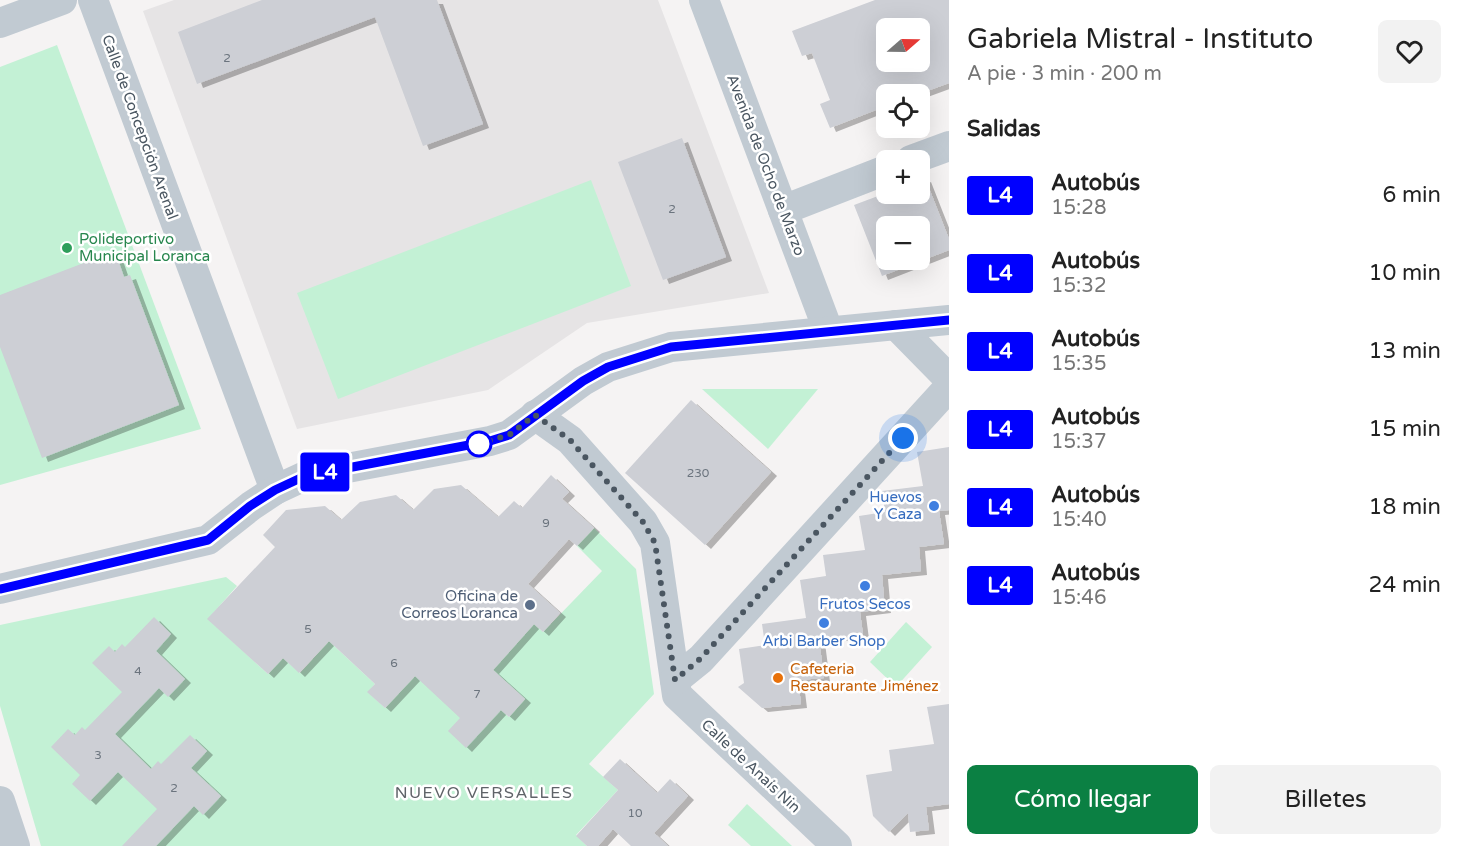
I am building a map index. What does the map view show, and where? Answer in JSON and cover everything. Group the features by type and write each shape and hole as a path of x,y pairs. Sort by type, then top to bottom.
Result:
{"street":[{"path":"0,23 62,0"},
{"name":"Calle de Concepción Arenal","path":"93,0 275,490"},
{"name":"Avenida de Ocho de Marzo","path":"704,0 828,330"},
{"path":"930,153 949,146"},
{"path":"783,210 876,174"},
{"path":"0,589 208,540 250,506 275,490 305,476 490,441 509,435 583,381 608,367 671,347 949,320"},
{"path":"896,325 949,379"},
{"path":"675,680 701,658 949,387"},
{"name":"Calle de Anaís Nin","path":"535,415 570,440 643,522 655,543 677,695 837,846"},
{"path":"0,801 15,846"}],"shaded area":[{"path":"174,0 658,0 769,293 587,323 488,390 297,429 143,11"}],"green space":[{"name":"Polideportivo Municipal Loranca","path":"57,45 201,429 0,485 0,67"},
{"path":"591,180 631,286 338,399 297,293"},
{"path":"702,389 818,389 768,449"},
{"path":"594,528 636,569 654,694 589,764 618,790 576,835 587,846 41,846 0,706 0,625 226,577 237,586 208,619 268,674 283,658 300,673 329,641 375,684 368,692 385,708 415,676 501,710 509,717 525,699 493,670 534,624 543,632 602,571 577,546"},
{"path":"906,622 932,647 896,687 870,662"},
{"path":"747,804 792,846 751,846 728,825"}],"building":[{"path":"262,0 437,0 483,124 423,146 375,17 197,84 178,32"},
{"path":"875,0 949,0 949,83 930,90 930,84 876,84 876,110 830,128 820,104 830,100 812,53 802,56 792,31"},
{"path":"682,138 726,257 663,280 618,162"},
{"path":"930,191 949,239 949,250 930,257 930,216 876,216 876,261 854,205 876,197 876,204 930,204"},
{"path":"115,251 124,277 130,275 179,405 42,458 0,347 0,295"},
{"path":"880,270 897,270 882,276"},
{"path":"691,400 771,472 705,545 625,473"},
{"path":"949,447 949,510 939,511 944,544 919,547 921,571 882,575 885,609 860,612 863,635 819,639 824,678 798,680 801,704 762,708 738,687 744,683 739,649 765,645 762,624 806,618 800,580 826,576 823,555 865,550 859,516 885,512 882,491 923,486 917,452"},
{"path":"551,475 569,492 562,499 594,528 577,546 569,539 528,584 560,613 543,632 534,624 493,670 525,699 509,717 501,710 466,748 448,731 460,718 415,676 385,708 367,692 375,684 329,641 299,673 283,658 268,674 207,619 275,547 263,535 286,510 325,506 341,520 360,502 396,495 413,510 434,489 461,485 498,517 514,501 522,508"},
{"path":"154,617 171,634 156,651 185,679 168,697 159,688 115,734 151,769 158,761 161,764 190,735 207,751 191,768 221,796 203,815 194,806 156,846 122,846 157,809 118,772 90,801 72,784 80,775 51,747 68,729 75,735 82,727 85,730 122,692 92,663 109,646 115,652 122,644 125,647"},
{"path":"949,704 949,804 926,807 929,830 910,832 908,813 889,832 873,816 866,775 892,771 889,750 934,744 927,707"},
{"path":"620,759 657,793 670,779 688,796 654,833 668,846 631,846 613,829 598,846 587,846 576,836 618,790 603,777"}],"bus line":[{"name":"L4","path":"0,589 170,551 208,540 250,506 275,490 305,476 474,445 509,435 583,381 608,367 671,347 949,320"}],"place":[{"name":"Polideportivo Municipal Loranca","path":"67,248"},
{"name":"Huevos Y Caza","path":"934,506"},
{"name":"Frutos Secos","path":"865,586"},
{"name":"Oficina de Correos Loranca","path":"530,605"},
{"name":"Arbi Barber Shop","path":"824,623"},
{"name":"Cafeteria Restaurante Jiménez","path":"778,678"}],"district":[{"name":"NUEVO VERSALLES","path":"484,793"}],"route":[{"path":"479,444 474,445 509,435 535,415 570,440 643,522 655,543 675,680 701,658 903,438"}]}
